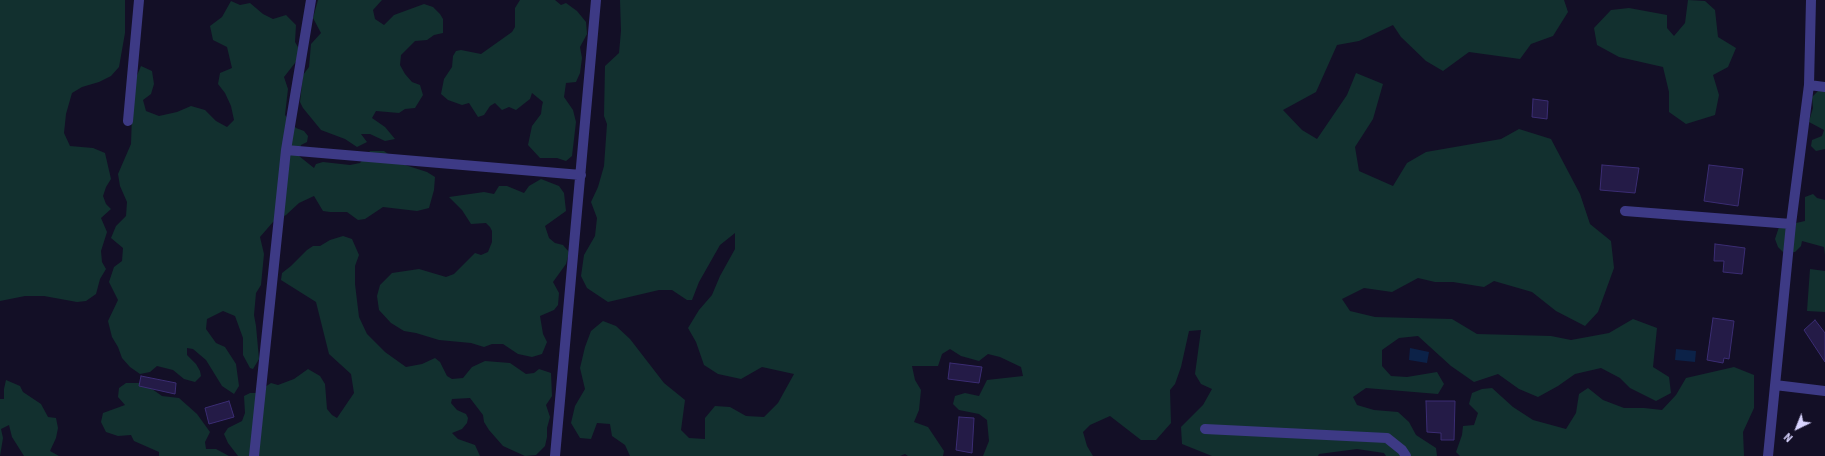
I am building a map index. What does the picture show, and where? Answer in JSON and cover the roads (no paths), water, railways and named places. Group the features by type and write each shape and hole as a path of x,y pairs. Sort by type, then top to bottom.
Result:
{"street":[{"path":"128,121 139,0"},
{"path":"254,456 286,150 311,0"},
{"path":"555,456 596,0"},
{"path":"1768,456 1791,224 1809,85 1812,0"},
{"path":"1809,85 1825,87"},
{"path":"286,150 581,175"},
{"path":"1624,211 1791,224"},
{"path":"1775,385 1825,391"},
{"path":"1206,429 1387,438 1402,450 1406,456"}],"water":[{"path":"1410,348 1429,352 1427,363 1409,360"},
{"path":"1676,349 1696,351 1695,362 1675,360"}]}
